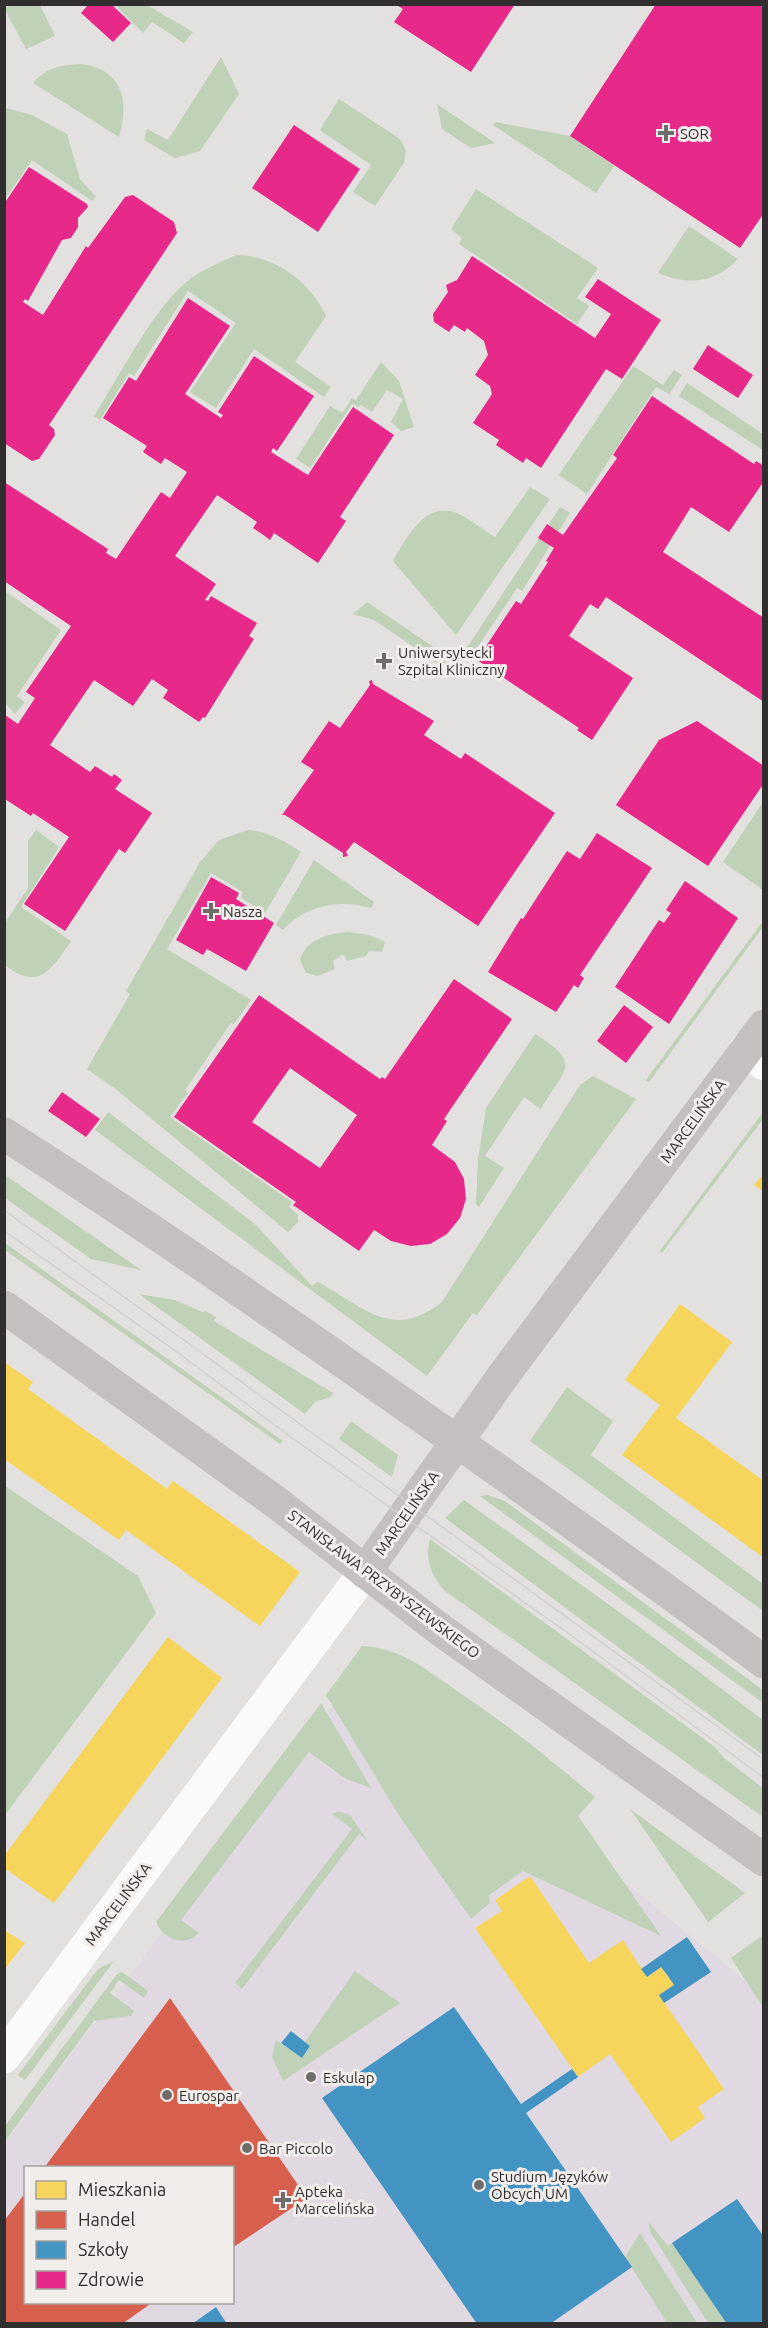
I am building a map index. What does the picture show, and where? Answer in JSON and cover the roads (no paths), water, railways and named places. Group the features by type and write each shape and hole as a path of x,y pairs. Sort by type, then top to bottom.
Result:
{"main road":[{"name":"MARCELIŃSKA","path":"365,1572 456,1441 757,1047"},
{"path":"4,1134 156,1231 456,1441 764,1662"},
{"name":"STANISŁAWA PRZYBYSZEWSKIEGO","path":"4,1307 277,1503 438,1628 764,1860"}],"street":[{"name":"MARCELIŃSKA","path":"4,2057 365,1572"}],"tram line":[{"path":"4,1210 764,1760"},
{"path":"4,1231 170,1347 295,1440 572,1636 764,1778"}],"place":[{"name":"SOR","path":"666,133"},
{"name":"Uniwersytecki Szpital Kliniczny","path":"384,661"},
{"name":"Nasza","path":"211,911"},
{"name":"Eskulap","path":"311,2077"},
{"name":"Eurospar","path":"167,2095"},
{"name":"Bar Piccolo","path":"247,2148"},
{"name":"Studium Języków Obcych UM","path":"479,2185"},
{"name":"Apteka Marcelińska","path":"283,2200"}]}
